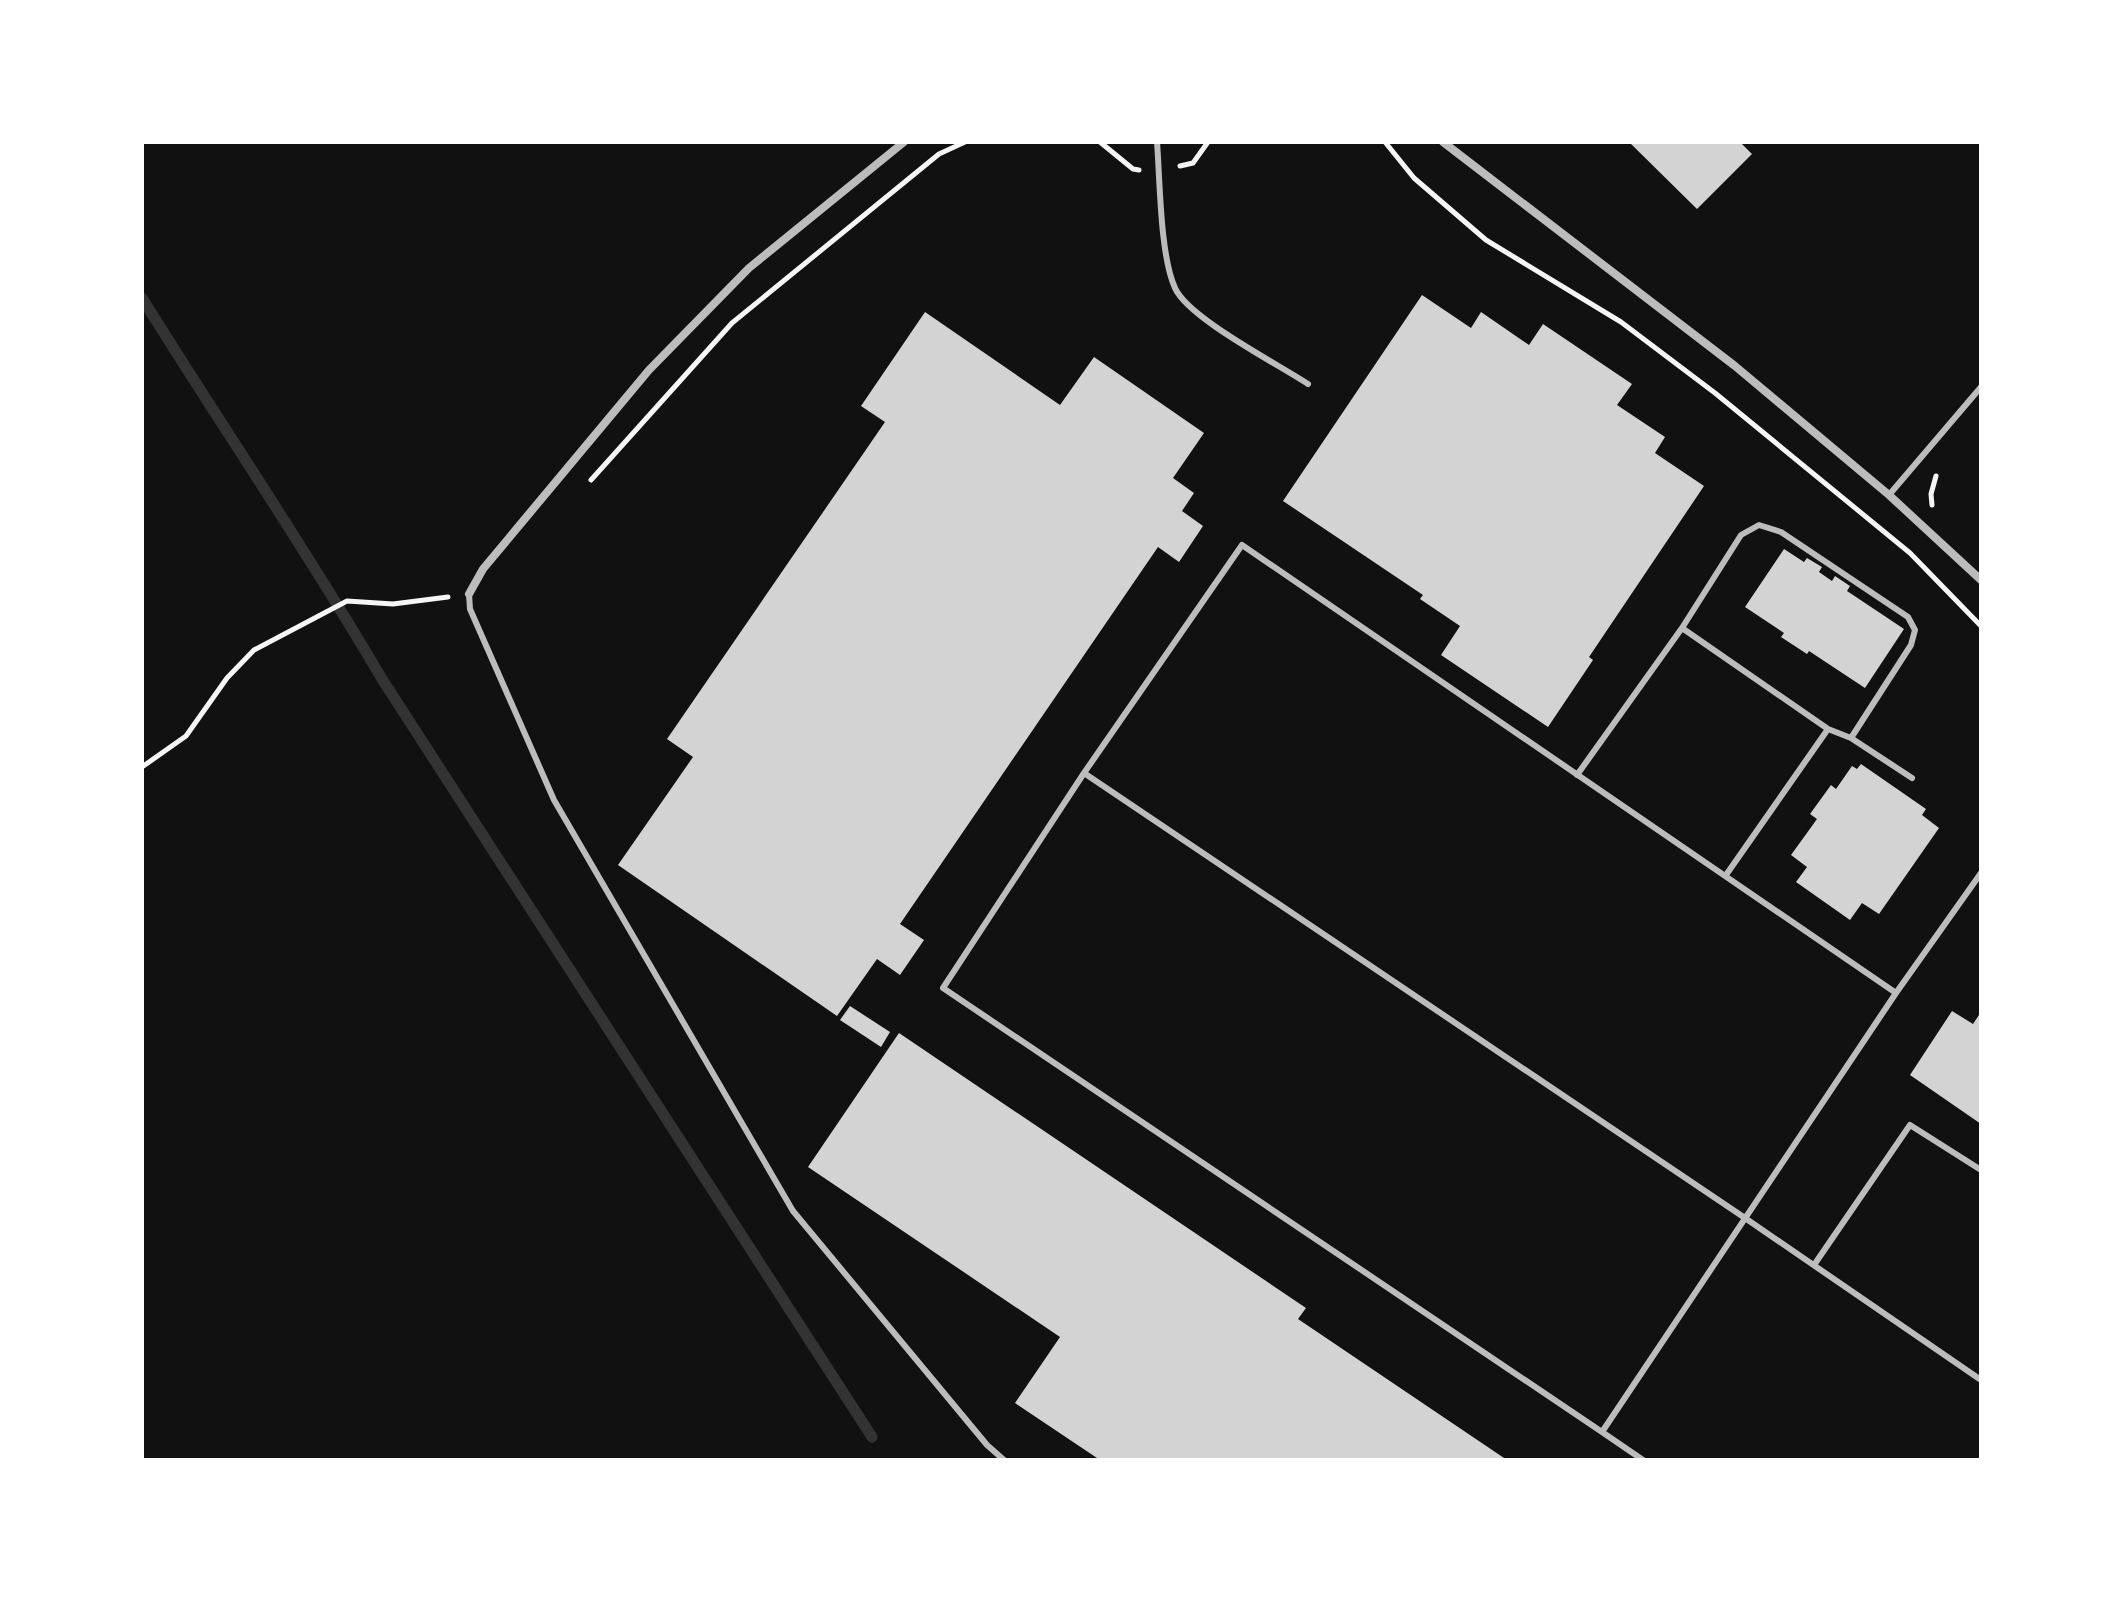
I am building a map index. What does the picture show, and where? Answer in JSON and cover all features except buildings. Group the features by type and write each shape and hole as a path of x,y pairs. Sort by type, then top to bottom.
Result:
{"street":[{"path":"469,594 483,569 649,370 749,268 904,142"},
{"path":"1443,142 1735,366 1889,495 1981,580"}],"lane":[{"path":"1157,142 1167,256 1175,290 1193,311 1308,384"},
{"path":"1889,495 1981,387"},
{"path":"1577,775 1682,628 1741,535 1759,525 1781,532 1908,617 1915,630 1911,645 1851,738"},
{"path":"1643,1460 943,988 1084,773 1242,545 1896,993"},
{"path":"469,594 470,609 554,800 793,1211 987,1445 1004,1460"},
{"path":"1682,628 1828,729 1851,738 1912,778"},
{"path":"1726,875 1828,729"},
{"path":"1084,773 1981,1380"},
{"path":"1602,1432 1896,993 1981,873"},
{"path":"1814,1265 1910,1125 1981,1170"}],"path":[{"path":"587,484 732,323 939,154 965,142"},
{"path":"1385,142 1414,178 1486,240 1621,322 1715,393 1910,553 1981,626"},
{"path":"1936,474 1931,494 1936,516"},
{"path":"142,767 186,736 227,678 254,650 316,615 347,601 393,604 469,594"}],"waterway":[{"path":"142,298 324,582 382,679 872,1437"}]}
